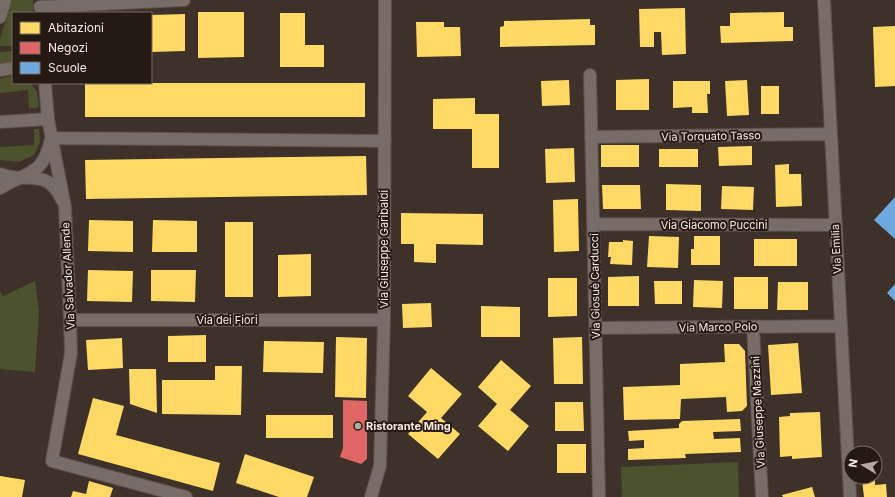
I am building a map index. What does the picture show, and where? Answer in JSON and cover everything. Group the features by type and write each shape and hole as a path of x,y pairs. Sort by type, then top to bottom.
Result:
{"street":[{"path":"0,17 5,0"},
{"path":"40,6 184,0"},
{"name":"Via Giuseppe Garibaldi","path":"371,497 380,466 384,320 386,0"},
{"name":"Via Emilia","path":"824,0 850,497"},
{"path":"0,70 12,68"},
{"name":"Via Giosuè Carducci","path":"590,75 599,497"},
{"name":"Via Salvador Allende","path":"43,86 51,138 61,178 65,207 71,353 52,461 186,497"},
{"path":"0,122 48,119"},
{"name":"Via Torquato Tasso","path":"591,137 831,134"},
{"path":"0,188 20,177 30,174 40,166 47,155 51,138 385,141"},
{"path":"0,174 9,177 36,177 46,181 58,192 65,207"},
{"name":"Via Giacomo Puccini","path":"593,224 835,225"},
{"name":"Via dei Fiori","path":"70,320 384,320"},
{"name":"Via Marco Polo","path":"596,328 840,326"},
{"name":"Via Giuseppe Mazzini","path":"754,327 762,497"}],"green space":[{"path":"12,0 33,0 33,12 12,12 12,46 0,46 0,39"},
{"path":"12,51 12,63 0,63 0,52"},
{"path":"12,76 12,84 31,84 37,92 39,106 36,108 29,108 28,90 0,93 0,78"},
{"path":"34,129 39,129 40,142 34,155 19,162 0,160 0,147 34,145"},
{"path":"35,281 39,311 35,372 0,369 0,291 3,296"},
{"path":"738,462 739,497 622,497 621,467"}],"building: Abitazioni":[{"path":"685,8 686,54 662,55 661,32 654,32 654,47 640,47 639,9"},
{"path":"198,12 244,12 244,57 198,58"},
{"path":"784,12 784,27 793,27 793,41 721,43 720,26 730,26 730,13"},
{"path":"280,13 305,13 305,45 324,45 324,67 280,67"},
{"path":"185,14 185,51 152,52 152,15"},
{"path":"590,19 590,25 595,25 595,45 500,47 500,27 504,26 504,21"},
{"path":"416,22 444,22 444,27 460,27 461,56 417,57"},
{"path":"895,26 895,86 875,87 873,27"},
{"path":"649,79 649,110 616,110 616,80"},
{"path":"569,80 570,105 542,106 541,81"},
{"path":"747,80 749,115 727,116 725,81"},
{"path":"673,81 710,81 710,94 707,94 708,113 692,113 692,107 673,108"},
{"path":"365,83 365,117 85,117 85,84"},
{"path":"761,86 779,86 779,114 761,114"},
{"path":"475,98 475,114 499,114 499,168 472,168 472,129 433,129 433,99"},
{"path":"601,145 639,145 639,167 601,167"},
{"path":"752,146 752,165 719,166 718,147"},
{"path":"574,148 575,182 546,183 545,149"},
{"path":"659,149 698,149 698,167 659,167"},
{"path":"366,156 367,195 86,199 85,160"},
{"path":"789,164 789,174 801,174 802,206 776,207 775,165"},
{"path":"666,184 701,185 701,211 666,210"},
{"path":"602,185 640,185 641,209 603,209"},
{"path":"722,186 754,187 753,210 721,209"},
{"path":"578,199 579,251 554,252 553,200"},
{"path":"401,213 483,214 483,245 436,244 436,263 414,262 414,244 401,244"},
{"path":"89,220 133,221 133,252 88,251"},
{"path":"153,220 197,221 197,252 152,252"},
{"path":"225,222 253,222 253,297 225,297"},
{"path":"649,236 679,237 678,268 647,267"},
{"path":"694,236 720,236 720,265 691,265 691,249 694,249"},
{"path":"754,239 797,239 797,266 754,266"},
{"path":"623,240 633,241 632,265 610,264 611,257 608,257 609,242 623,242"},
{"path":"311,254 311,296 278,297 278,255"},
{"path":"88,270 133,271 132,302 87,301"},
{"path":"151,270 196,270 195,302 151,301"},
{"path":"639,276 639,306 608,306 608,277"},
{"path":"734,277 768,277 768,309 734,309"},
{"path":"548,278 577,278 577,316 548,317"},
{"path":"694,280 723,281 722,308 693,307"},
{"path":"654,281 682,281 682,304 655,304"},
{"path":"778,282 808,282 808,310 777,310"},
{"path":"431,303 432,327 403,328 402,304"},
{"path":"481,306 520,307 520,337 481,337"},
{"path":"206,335 206,362 168,362 168,336"},
{"path":"336,337 367,338 366,398 335,397"},
{"path":"582,337 583,384 554,384 553,338"},
{"path":"122,338 123,368 88,370 86,340"},
{"path":"264,341 324,342 323,373 263,372"},
{"path":"798,343 802,393 771,395 768,345"},
{"path":"724,344 739,344 745,351 747,406 742,411 727,412 726,397 681,399 680,419 624,420 623,387 680,385 680,364 725,362"},
{"path":"501,360 531,386 510,410 529,426 508,451 478,426 497,404 478,387"},
{"path":"215,366 242,366 241,415 162,414 162,380 215,380"},
{"path":"431,368 462,394 441,418 460,434 438,459 408,434 427,412 408,396"},
{"path":"129,369 156,369 157,413 130,404"},
{"path":"93,398 124,406 116,435 220,463 213,491 78,454"},
{"path":"555,402 583,402 584,431 555,431"},
{"path":"820,412 822,457 792,459 792,456 780,457 779,417 790,416 790,413"},
{"path":"266,415 333,415 333,438 266,438"},
{"path":"740,419 741,431 713,432 714,439 740,438 741,452 685,454 686,458 628,460 628,449 644,448 644,440 629,441 628,431 679,428 679,424 682,421"},
{"path":"557,444 586,444 586,473 557,473"},
{"path":"245,454 314,477 307,497 279,497 236,483"},
{"path":"0,476 25,480 22,497 0,497"},
{"path":"89,481 113,488 110,497 71,497 73,491 86,494"},
{"path":"886,484 887,497 864,497 863,485"},
{"path":"812,487 815,497 783,497 782,495"}],"building: Negozi":[{"path":"343,400 367,401 367,459 361,464 340,457 343,448"}],"building: Scuole":[{"path":"895,197 895,239 874,220"},
{"path":"895,284 895,301 887,293"}],"place":[{"name":"Ristorante Ming","path":"358,426"}]}
